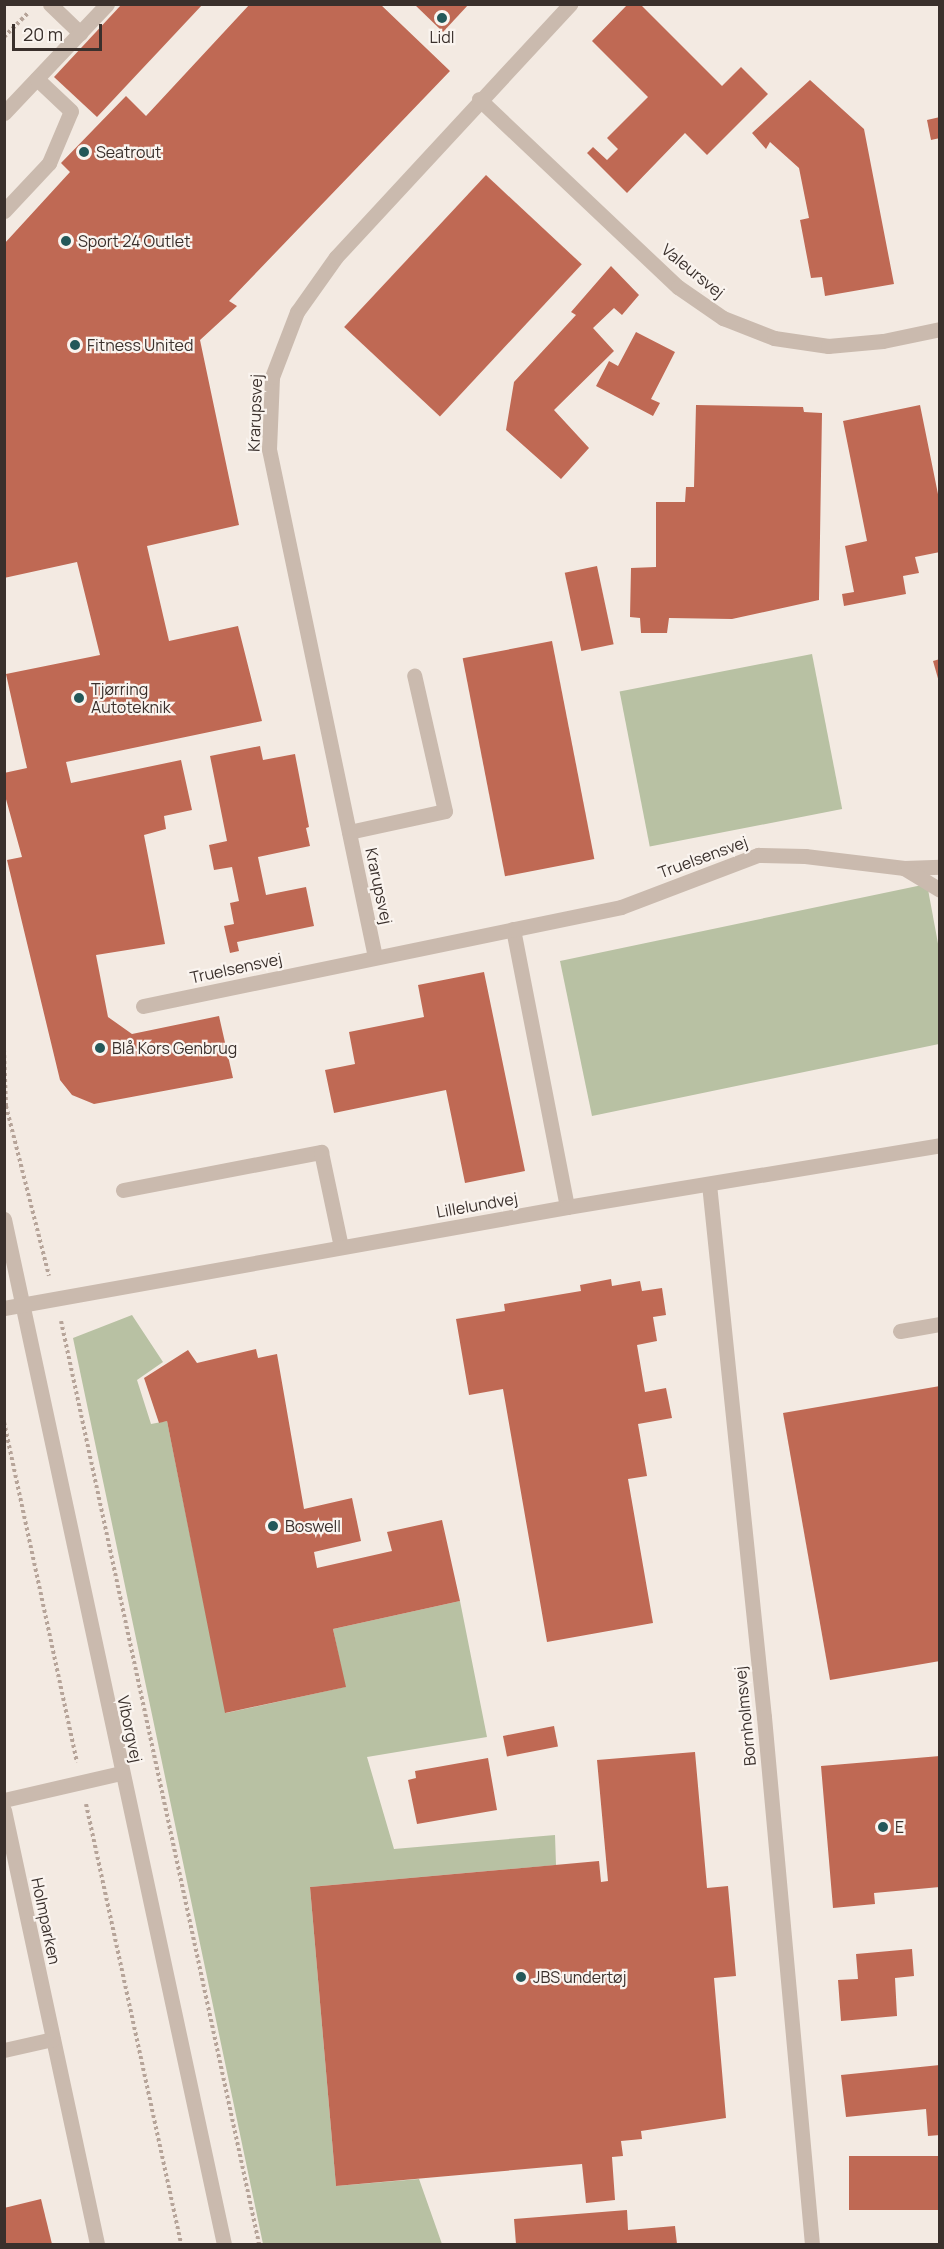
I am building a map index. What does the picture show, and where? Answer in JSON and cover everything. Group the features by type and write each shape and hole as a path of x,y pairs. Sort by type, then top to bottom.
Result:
{"street":[{"path":"50,4 80,33"},
{"path":"4,113 107,4"},
{"name":"Krarupsvej","path":"375,957 269,449 272,377 297,312 336,257 479,99 570,4"},
{"path":"4,211 49,163 71,111 37,79"},
{"name":"Valeursvej","path":"479,99 678,286 723,318 774,338 828,346 883,341 939,329"},
{"path":"349,832 445,811 414,675"},
{"name":"Truelsensvej","path":"142,1006 621,906 758,855 804,856 904,868 939,890"},
{"path":"904,868 939,867"},
{"path":"513,929 567,1207"},
{"name":"Lillelundvej","path":"22,1305 567,1207 939,1145"},
{"path":"123,1190 321,1152 341,1247"},
{"name":"Bornholmsvej","path":"709,1184 764,1717 812,2244"},
{"name":"Viborgvej","path":"4,1220 224,2244"},
{"path":"4,1308 22,1305"},
{"path":"900,1330 939,1324"},
{"path":"4,1800 121,1773"},
{"name":"Holmparken","path":"4,1810 97,2244"},
{"path":"4,2050 53,2039"}],"path":[{"path":"4,38 36,4"},
{"path":"4,1049 6,1106 55,1299 259,2244"},
{"path":"4,1422 181,2244"}],"green space":[{"path":"812,654 842,809 650,846 620,691"},
{"path":"927,884 939,949 939,1044 592,1116 560,961"},
{"path":"132,1315 163,1362 137,1380 151,1424 167,1421 226,1713 345,1687 333,1629 460,1601 487,1737 367,1757 394,1849 555,1835 556,1865 310,1887 336,2186 419,2179 442,2244 263,2244 73,1338"}],"building":[{"path":"122,4 203,4 97,117 54,77"},
{"path":"250,4 380,4 450,71 229,301 237,306 200,340 239,525 147,546 169,641 238,626 262,721 66,762 71,783 181,760 192,810 164,816 166,829 144,835 165,944 96,955 108,1017 132,1034 219,1016 233,1078 94,1104 72,1095 60,1080 7,860 22,857 4,792 4,773 27,768 6,674 100,655 77,562 4,578 4,244 70,172 61,163 126,96 146,116"},
{"name":"Lidl","path":"414,4 469,4 443,32"},
{"path":"628,4 640,4 722,86 741,67 768,94 707,155 685,133 627,193 587,153 593,147 607,160 618,149 607,138 648,97 592,41"},
{"path":"810,80 864,129 894,284 825,296 822,277 811,278 800,220 809,218 799,168 770,142 766,149 752,133"},
{"path":"940,117 940,138 931,140 927,120"},
{"path":"486,175 582,264 440,416 344,327"},
{"path":"611,266 639,295 622,315 614,308 593,328 614,351 554,410 589,448 561,479 506,430 514,382 576,315 571,312"},
{"path":"636,332 675,352 651,399 660,403 653,416 596,386 609,361 618,366"},
{"path":"696,405 803,407 804,412 822,413 819,600 732,619 669,618 667,633 641,633 640,618 630,617 631,568 656,567 656,502 685,502 686,487 694,487"},
{"path":"920,405 940,504 940,552 915,557 919,573 903,576 906,594 844,606 842,594 854,592 845,546 867,541 843,421"},
{"path":"597,566 614,644 581,651 565,573"},
{"path":"552,641 594,859 505,876 463,658"},
{"path":"940,659 940,682 939,682 933,661"},
{"path":"260,746 263,760 295,754 309,827 306,828 310,846 258,857 266,895 306,887 314,926 237,942 239,951 230,953 224,926 234,924 230,903 239,901 232,867 214,870 209,845 227,841 210,756"},
{"path":"484,972 525,1171 465,1183 446,1090 334,1113 325,1070 355,1064 349,1032 424,1017 418,985"},
{"path":"611,1279 612,1286 640,1281 642,1291 662,1288 666,1315 653,1317 657,1341 637,1345 645,1392 666,1388 672,1418 638,1424 647,1476 628,1479 653,1623 547,1642 503,1389 469,1395 456,1319 505,1311 504,1304 581,1291 580,1285"},
{"name":"Boswell","path":"256,1349 258,1358 277,1354 304,1509 352,1498 361,1541 314,1552 317,1568 392,1551 387,1532 442,1520 460,1601 333,1629 346,1687 225,1713 167,1421 159,1423 144,1378 188,1350 197,1363"},
{"path":"940,1386 940,1661 830,1680 783,1413"},
{"path":"554,1726 558,1747 507,1757 503,1736"},
{"name":"JBS undertøj","path":"695,1752 707,1888 728,1886 736,1976 714,1978 726,2118 641,2131 642,2139 621,2141 623,2156 612,2157 615,2200 586,2203 582,2164 336,2186 310,1887 599,1861 601,1882 608,1881 597,1760"},
{"name":"E","path":"940,1756 940,1887 874,1893 875,1904 833,1908 821,1766"},
{"path":"488,1758 497,1810 417,1824 408,1780 416,1778 415,1771"},
{"path":"912,1949 914,1976 895,1978 897,2016 841,2021 838,1980 858,1979 856,1954"},
{"path":"940,2065 940,2135 928,2136 926,2109 846,2117 841,2075"},
{"path":"849,2156 940,2156 940,2210 849,2210"},
{"path":"41,2199 52,2244 4,2244 4,2208"},
{"path":"627,2210 628,2230 675,2226 677,2244 516,2244 514,2219"}],"place":[{"name":"Lidl","path":"442,18"},
{"name":"Seatrout","path":"84,152"},
{"name":"Sport 24 Outlet","path":"66,241"},
{"name":"Fitness United","path":"75,345"},
{"name":"Tjørring Autoteknik","path":"79,698"},
{"name":"Blå Kors Genbrug","path":"100,1048"},
{"name":"Boswell","path":"273,1526"},
{"name":"E","path":"883,1827"},
{"name":"JBS undertøj","path":"521,1977"}]}
